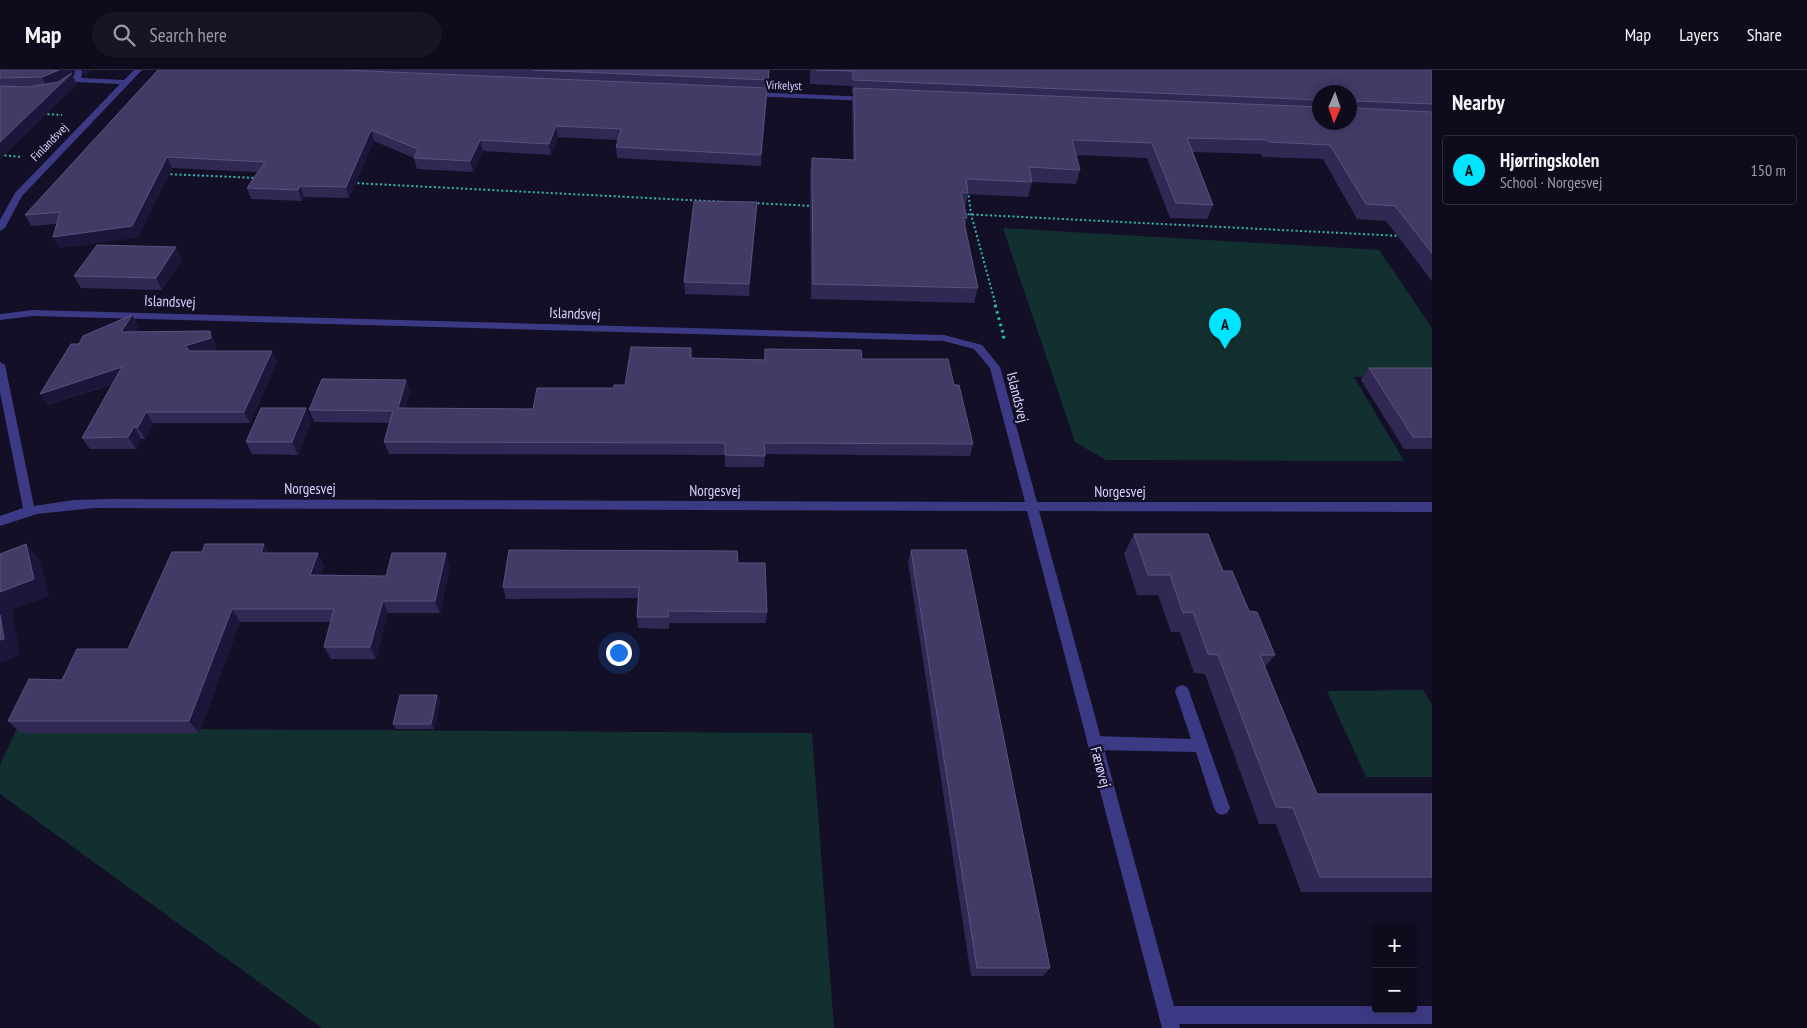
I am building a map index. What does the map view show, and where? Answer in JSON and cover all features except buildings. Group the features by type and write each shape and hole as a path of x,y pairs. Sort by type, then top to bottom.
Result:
{"street":[{"path":"50,94 64,89 80,74 79,70"},
{"name":"Finlandsvej","path":"0,228 18,195 138,70"},
{"path":"74,80 126,82"},
{"name":"Virkelyst","path":"740,94 878,100"},
{"name":"Islandsvej","path":"0,317 32,313 944,338 978,347 995,367 1030,507"},
{"path":"0,365 29,510"},
{"name":"Norgesvej","path":"0,521 29,510 64,504 1432,507"},
{"name":"Færøvej","path":"1030,507 1169,1022"},
{"path":"1182,691 1222,808"},
{"path":"1094,743 1201,746"},
{"path":"1169,1022 1432,1014"}],"path":[{"path":"38,114 93,116"},
{"path":"163,174 263,179"},
{"path":"353,183 732,202"},
{"path":"968,186 971,214 1004,337 978,347"},
{"path":"752,203 822,207"},
{"path":"961,214 1403,236"}],"green space":[{"path":"1003,228 1379,250 1432,328 1432,376 1354,377 1404,461 1106,460 1075,442"},
{"path":"1423,690 1432,704 1432,777 1366,777 1327,691"},
{"path":"17,728 812,733 834,1028 322,1028 0,794 0,765"}],"place":[{"name":"Hjørringskolen","path":"1225,349"}]}
